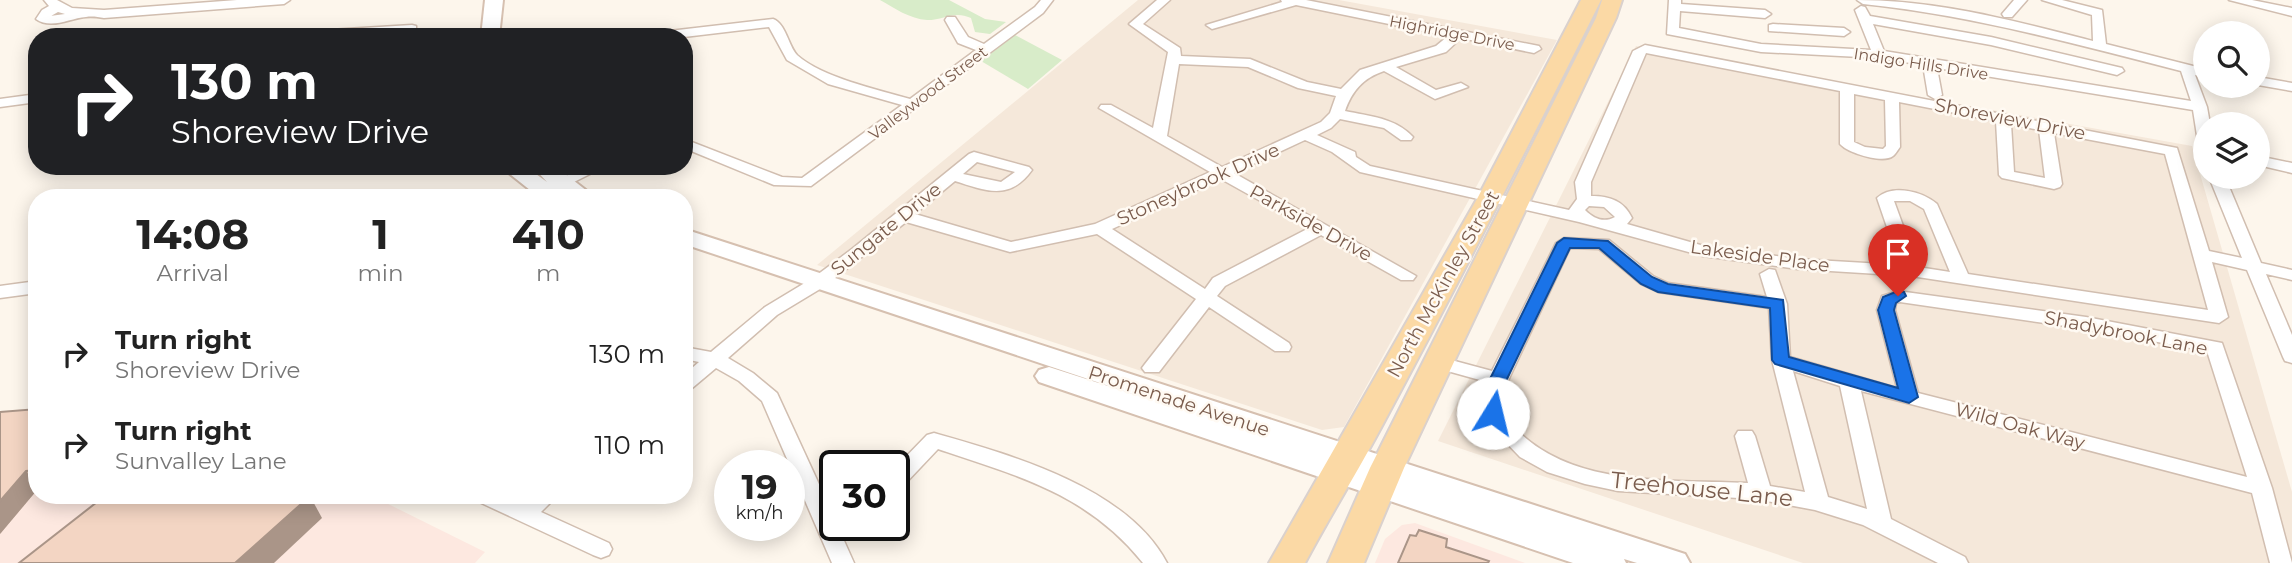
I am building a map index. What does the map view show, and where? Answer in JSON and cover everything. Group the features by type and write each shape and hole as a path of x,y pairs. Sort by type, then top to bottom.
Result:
{"main road":[{"path":"492,28 494,0"},
{"name":"North McKinley Street","path":"1346,563 1383,476 1440,363 1503,202 1591,0"},
{"name":"North McKinley Street","path":"1287,563 1503,202 1606,18 1612,0"},
{"path":"523,175 541,189"},
{"name":"Promenade Avenue","path":"693,240 810,287"},
{"name":"Promenade Avenue","path":"693,254 810,287 1344,465 1674,563"},
{"name":"Promenade Avenue","path":"1383,476 1610,563"}],"street":[{"path":"82,13 53,4 41,19 56,20 82,13 167,5 284,0"},
{"name":"Valleywood Street","path":"693,148 780,182 805,183 1039,10 1047,0"},
{"path":"1159,138 1175,51 1135,24 1164,0"},
{"path":"1759,0 1786,49"},
{"path":"2008,14 2021,0"},
{"path":"2048,0 2098,13 2100,45"},
{"path":"2235,0 2292,12"},
{"path":"1212,25 1291,1"},
{"name":"Highridge Drive","path":"1291,1 1534,49"},
{"path":"1675,4 1765,13"},
{"name":"Indigo Hills Drive","path":"1675,4 1670,37 1761,48 1880,54 2200,107"},
{"path":"1862,9 1922,6 2100,45 2193,71"},
{"path":"1862,9 1880,54"},
{"path":"1862,9 1936,29 2117,67 2118,94"},
{"path":"951,20 963,40 986,50"},
{"path":"693,32 773,23 792,57 833,81 914,104"},
{"path":"1773,28 1844,32"},
{"path":"1406,137 1389,125 1337,114 1344,94 1365,73 1441,49 1458,34"},
{"name":"Shoreview Drive","path":"1587,201 1583,195 1583,182 1640,51 1645,49 2172,151 2201,254"},
{"path":"1175,60 1250,63 1303,85 1344,94"},
{"path":"1929,62 1935,95"},
{"path":"1386,67 1435,96 1461,87"},
{"path":"2187,70 2201,112"},
{"path":"2270,83 2292,86"},
{"path":"1847,90 1847,144 1880,154 1887,154 1893,148 1892,97"},
{"path":"0,103 28,98"},
{"name":"Parkside Drive","path":"1106,108 1407,276"},
{"name":"Stoneybrook Drive","path":"904,216 1010,247 1100,228 1220,171 1243,164 1326,125 1337,114"},
{"path":"2003,118 2007,175 2054,184 2046,126"},
{"name":"Lakeside Place","path":"1305,135 1339,152 1364,169 1583,218 1597,224 1612,225 1703,251 1798,264 1912,271 2220,317 2201,254"},
{"path":"2270,163 2292,168"},
{"path":"551,189 580,175"},
{"name":"Sungate Drive","path":"693,378 771,311 810,287 904,216 952,175"},
{"path":"2222,189 2292,357"},
{"path":"1912,271 1885,198 1894,195 1926,201 1931,207 1961,278"},
{"path":"1583,218 1577,210 1581,203 1602,201 1624,214 1622,221 1612,225"},
{"path":"1100,228 1282,347"},
{"path":"1152,368 1219,282 1321,228"},
{"name":"Treehouse Lane","path":"1778,304 1664,288 1647,280 1603,244 1564,243 1491,397 1493,413 1513,440 1551,465 1593,478 1672,488 1761,492 1819,503 1881,523 1957,563"},
{"path":"2201,254 2292,275"},
{"path":"1769,274 1778,304 1781,360 1819,503"},
{"path":"0,292 28,288"},
{"name":"Shadybrook Lane","path":"1909,397 1886,310 1888,300 1898,296 2086,323 2215,347 2261,488 2281,563"},
{"path":"693,355 716,359 746,377 770,398 819,493"},
{"name":"Wild Oak Way","path":"1781,360 1849,382 2261,488"},
{"path":"1440,363 1499,379"},
{"path":"1849,382 1881,523"},
{"path":"1745,436 1761,492"},
{"path":"910,465 934,440 1041,479 1098,506 1132,535 1156,563"},
{"path":"505,504 601,549"},
{"path":"525,513 536,504"},
{"path":"837,541 843,563"}],"shaded area":[{"path":"1138,0 1339,0 1557,40 1344,427 1322,430 817,265"},
{"path":"1636,46 2192,146 2193,189 2204,189 2292,492 2292,563 1803,563 1438,441"},
{"path":"28,415 28,504 388,504 485,552 475,563 0,563 0,417"},
{"path":"1415,523 1525,563 1375,563 1385,539 1402,525"}],"green space":[{"path":"880,0 949,0 985,19 1006,22 990,34 975,32 971,18 954,15 933,20 914,18"},
{"path":"1015,35 1062,60 1028,89 981,61"}],"building":[{"path":"28,410 28,471 0,501 0,412"},
{"path":"94,504 301,504 235,563 19,563"},
{"path":"1419,530 1447,539 1446,547 1489,561 1398,563 1410,535 1416,536"}],"route":[{"path":"1493,413 1491,397 1564,243 1603,244 1647,280 1664,288 1778,304 1781,360 1849,382 1909,397 1886,310 1888,300 1898,296"}]}
